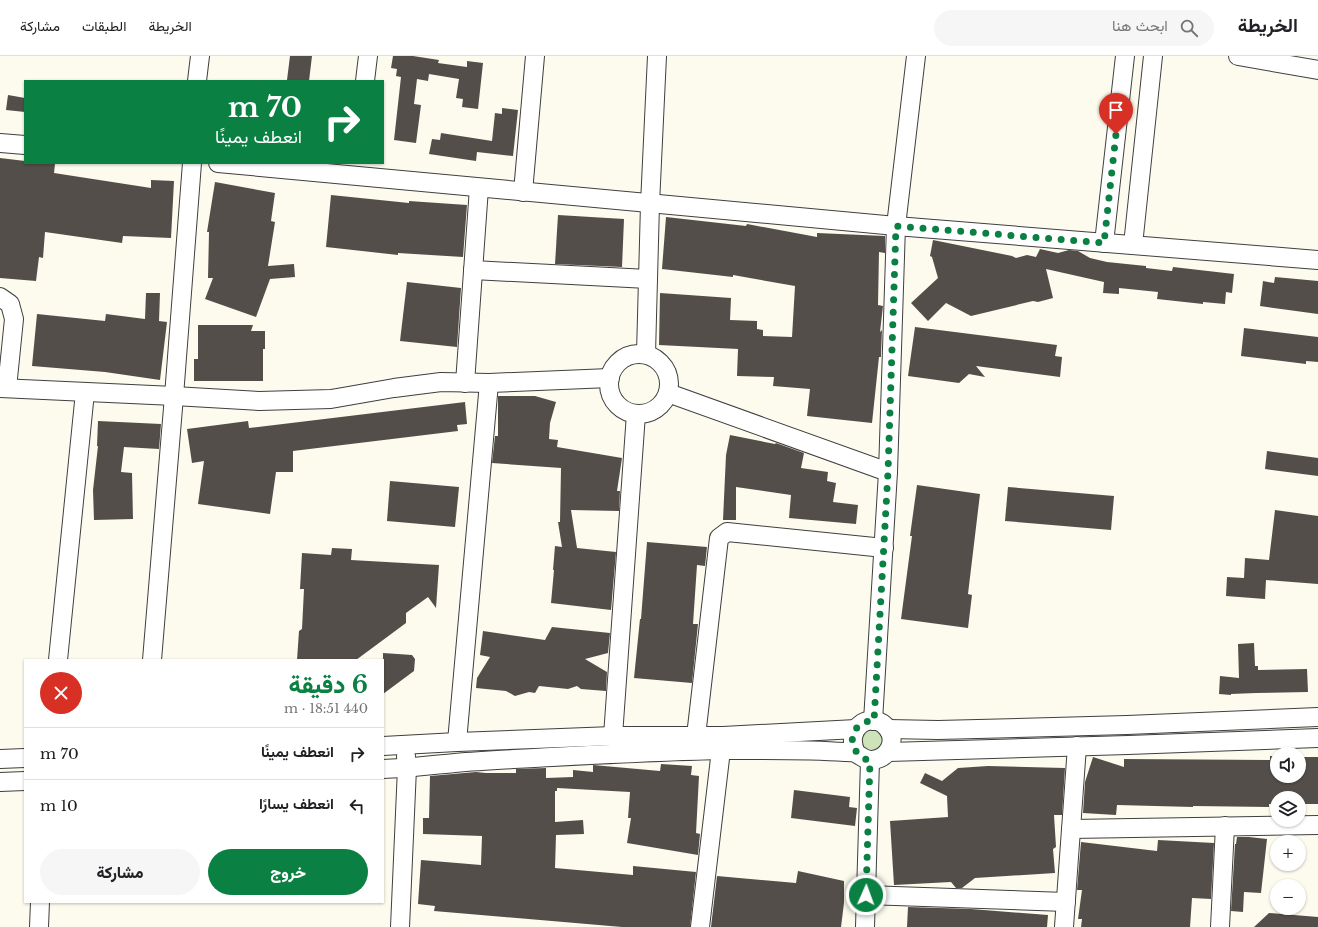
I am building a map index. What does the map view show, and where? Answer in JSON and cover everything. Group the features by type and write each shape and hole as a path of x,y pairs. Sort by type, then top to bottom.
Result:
{"street":[{"path":"197,80 200,56"},
{"path":"365,80 368,56"},
{"path":"523,192 535,56"},
{"path":"646,354 650,204 657,56"},
{"path":"384,769 471,762 648,752 808,749 879,760 886,755 891,748 892,741 891,735 881,725 884,548 896,226 916,56"},
{"path":"1104,243 1125,56"},
{"path":"1133,245 1154,56"},
{"path":"1238,56 1257,58 1318,70"},
{"path":"0,142 24,145"},
{"path":"152,659 192,164"},
{"path":"238,164 355,170 479,188 650,204 896,226 1318,260"},
{"path":"465,383 479,188"},
{"path":"473,270 648,280"},
{"path":"0,297 10,304 14,319 3,388 259,401 331,399 434,383 489,383 610,378"},
{"path":"646,354 658,360 666,370 669,381 668,393 665,400 654,411 645,414 636,414 623,410 613,400 610,392 610,378 614,366 621,360 628,356 646,354"},
{"path":"457,742 489,383"},
{"path":"58,659 85,392"},
{"path":"668,393 888,472"},
{"path":"613,736 636,414"},
{"path":"696,736 719,538 727,532 884,548"},
{"path":"865,927 866,895 863,757 852,745 852,737 856,729 861,724 868,721 881,725 938,730 1126,725 1318,717"},
{"path":"384,746 613,736 723,736 856,729"},
{"path":"888,752 1318,738"},
{"path":"400,927 407,768 405,746"},
{"path":"1064,927 1077,746"},
{"path":"700,927 721,750"},
{"path":"0,759 24,758"},
{"path":"0,782 24,781"},
{"path":"1071,828 1318,825"},
{"path":"1220,927 1225,826"},
{"path":"866,895 1066,902"},
{"path":"40,903 40,927"}],"green space":[{"path":"881,727 887,747 864,755 858,732"}],"building":[{"path":"290,56 312,56 309,80 287,80"},
{"path":"393,56 413,56 439,60 438,63 467,67 467,61 483,63 478,109 462,107 463,99 456,98 459,79 429,74 428,81 417,79 414,104 421,105 416,143 394,140 401,77 396,76 397,69 391,68"},
{"path":"8,95 24,98 24,112 6,110"},
{"path":"502,108 518,110 513,156 477,152 476,161 429,154 432,139 440,140 441,133 492,141 495,113 502,114"},
{"path":"0,158 24,161 24,164 55,164 54,173 151,188 151,180 174,181 171,238 123,236 122,243 45,232 43,258 39,257 36,281 0,278"},
{"path":"215,182 275,193 271,221 275,222 268,266 294,264 295,277 270,279 256,317 205,299 213,278 208,278 209,232 207,232"},
{"path":"331,195 409,203 409,201 467,205 463,257 398,253 398,255 326,247"},
{"path":"558,215 624,219 622,267 555,264"},
{"path":"666,217 746,226 747,224 817,237 817,233 885,236 885,253 879,252 878,305 883,306 880,332 882,330 881,357 879,357 872,423 807,416 810,389 773,386 774,377 737,376 738,349 659,345 660,293 731,298 730,320 757,321 757,329 763,330 763,336 792,337 795,286 733,275 733,277 662,269"},
{"path":"933,240 1016,258 1027,255 1036,257 1040,249 1058,253 1069,250 1078,251 1090,258 1107,262 1146,266 1146,268 1172,271 1173,267 1234,274 1232,293 1226,292 1225,304 1203,302 1203,304 1157,299 1158,292 1119,288 1119,294 1103,293 1104,282 1046,269 1053,298 1038,302 1033,301 971,316 946,303 928,321 911,303 938,278 932,257 930,256"},
{"path":"1275,277 1318,281 1318,314 1260,306 1263,281 1274,283"},
{"path":"407,282 461,288 457,347 400,341"},
{"path":"146,293 160,293 159,321 167,322 160,380 105,372 32,366 37,314 105,321 106,314 145,319"},
{"path":"198,325 253,325 251,331 265,331 265,349 263,349 263,381 194,381 194,359 198,359"},
{"path":"915,327 1057,345 1055,356 1062,357 1060,377 976,366 985,377 969,374 959,383 908,376"},
{"path":"1244,328 1318,337 1318,362 1306,361 1306,364 1241,356"},
{"path":"498,396 535,396 556,402 550,423 549,439 558,440 557,447 622,458 617,491 620,491 619,511 571,510 577,548 616,552 611,610 551,603 555,546 562,547 558,522 560,522 561,468 492,463 495,436 498,436"},
{"path":"465,402 467,424 457,425 458,431 293,451 293,472 276,472 270,514 198,504 204,461 192,463 187,429 248,421 249,428"},
{"path":"98,421 161,424 159,449 124,447 121,472 132,473 133,519 94,520 93,490 98,446"},
{"path":"730,435 776,443 804,453 801,468 828,472 827,481 836,483 833,502 858,505 856,524 789,518 791,495 736,487 736,520 723,520 726,455"},
{"path":"1267,451 1318,458 1318,476 1265,469"},
{"path":"390,481 459,487 455,527 387,521"},
{"path":"917,485 980,494 968,594 972,595 968,628 901,619"},
{"path":"1008,487 1114,496 1111,530 1005,521"},
{"path":"1275,510 1318,516 1318,584 1266,580 1265,599 1226,596 1227,577 1244,578 1245,558 1269,560"},
{"path":"647,542 707,547 705,566 697,565 693,624 698,624 692,683 634,678 641,619"},
{"path":"332,548 352,549 351,560 439,565 436,608 428,597 406,613 406,623 357,659 297,659 299,631 302,629 304,589 300,589 302,553 331,555"},
{"path":"552,627 610,633 608,653 585,659 607,672 606,691 581,689 577,686 568,689 539,686 535,693 529,692 515,696 506,691 476,688 477,678 490,657 480,655 483,631 545,640"},
{"path":"1254,643 1255,666 1258,666 1258,670 1307,669 1308,692 1231,695 1219,694 1220,676 1239,678 1238,644"},
{"path":"383,653 412,655 415,659 414,671 384,693 384,659"},
{"path":"1093,757 1124,767 1124,759 1270,760 1270,783 1306,783 1306,757 1318,757 1318,804 1306,804 1306,791 1270,791 1269,807 1117,805 1116,815 1083,813 1085,782"},
{"path":"661,764 692,766 691,775 699,776 696,833 700,834 698,855 627,843 631,818 628,818 630,792 557,788 557,791 555,791 555,822 583,820 584,834 556,835 555,868 633,875 633,866 696,872 690,927 622,927 434,911 435,906 418,904 421,860 481,865 482,836 423,834 423,818 429,818 430,776 476,772 516,773 516,769 546,768 546,778 573,777 573,770 593,772 593,765 660,771"},
{"path":"988,766 1065,768 1062,815 1054,815 1056,847 1053,849 1055,873 975,878 962,888 956,888 951,882 894,885 890,821 948,817 947,796 920,783 925,773 942,781 958,768"},
{"path":"794,790 850,797 849,807 857,808 855,826 791,818"},
{"path":"1237,837 1267,839 1261,893 1244,892 1243,912 1231,911 1235,844"},
{"path":"1158,840 1214,843 1211,899 1192,898 1190,927 1081,927 1082,919 1078,919 1082,890 1077,890 1081,842 1157,851"},
{"path":"798,871 844,881 844,903 841,927 711,927 717,876 796,883"},
{"path":"908,907 971,909 1048,915 1047,927 907,927"},
{"path":"1269,913 1270,915 1318,917 1318,927 1254,927"}],"route":[{"path":"866,895 870,761 862,758 856,753 852,745 852,737 856,729 861,724 868,721 874,721 888,472 896,226 1104,243 1116,134"}]}
